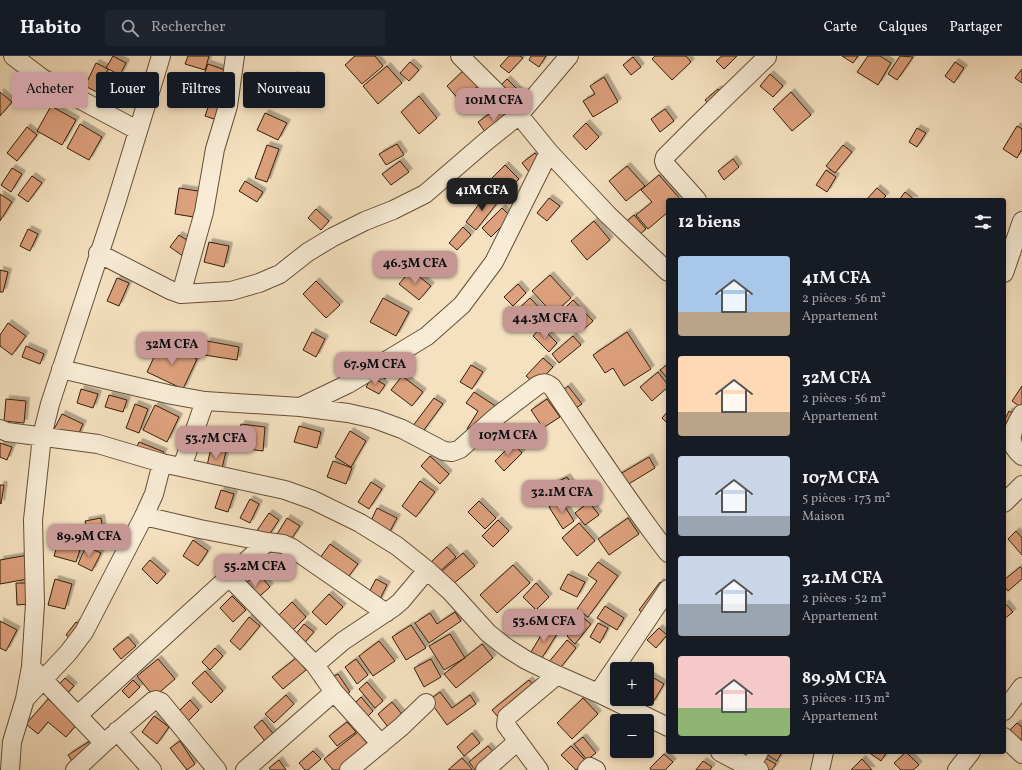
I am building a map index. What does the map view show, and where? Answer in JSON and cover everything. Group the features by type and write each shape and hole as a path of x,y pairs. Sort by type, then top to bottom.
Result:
{"street":[{"path":"13,56 48,81 137,130"},
{"path":"10,770 12,742 26,699 31,666 35,604 33,520 42,436 50,404 98,253 116,203 137,130 161,56"},
{"path":"181,294 204,212 215,149 228,106 235,56"},
{"path":"460,56 519,115 549,152 608,215 666,270"},
{"path":"98,253 170,290 181,294 231,291 259,283 280,274 308,252 333,237 425,194 519,115 569,56"},
{"path":"695,198 665,164 665,157 767,56"},
{"path":"300,407 348,384 427,336 462,305 494,262 549,152"},
{"path":"1006,267 1022,221"},
{"path":"61,369 172,395 205,401 300,407 348,413 375,419 402,429 444,451 452,452 460,450 496,417 538,385 546,383 552,387 605,467 666,550"},
{"path":"182,467 205,401"},
{"path":"1022,414 1012,434 1011,441 1016,451 1022,456"},
{"path":"0,429 6,432 98,444 162,463 285,490 313,500 360,523 398,546 450,591 488,633 507,648 526,660 598,693 666,727"},
{"path":"26,699 84,632 144,516 154,494 162,463"},
{"path":"1006,501 1022,486"},
{"path":"144,516 200,529 283,544 292,548 386,613"},
{"path":"78,715 267,542"},
{"path":"315,665 343,641 386,613 401,601 427,570"},
{"path":"229,577 315,665 334,692 381,744"},
{"path":"598,693 666,592"},
{"path":"31,666 104,743"},
{"path":"539,770 506,726 506,718 557,675"},
{"path":"1006,708 1022,687"},
{"path":"245,770 334,692"},
{"path":"75,770 117,731 156,700 161,702 217,770"},
{"path":"349,770 381,744 426,703"},
{"path":"117,731 152,770"},
{"path":"1006,739 1022,754"},
{"path":"485,770 518,741"},
{"path":"724,754 755,769 759,754"},
{"path":"820,770 824,754"},
{"path":"957,770 969,754"},
{"path":"586,770 590,767 596,770"}],"building":[{"path":"113,56 126,63 122,72 114,72 106,68"},
{"path":"188,56 209,56 205,70 185,64"},
{"path":"355,56 375,56 383,66 362,84 345,65"},
{"path":"509,56 520,56 523,58 509,73 500,66"},
{"path":"531,56 546,56 539,67 529,60"},
{"path":"655,56 686,56 691,62 672,80 652,59"},
{"path":"722,56 737,56 724,69 716,61"},
{"path":"842,56 858,56 853,63"},
{"path":"868,56 880,56 891,63 878,85 857,72"},
{"path":"900,56 913,57 897,80 888,74"},
{"path":"633,57 641,67 631,75 623,65"},
{"path":"410,62 419,70 409,81 400,73"},
{"path":"955,62 964,68 954,83 945,76"},
{"path":"96,63 108,69 107,72 96,72 96,92 88,88 88,80"},
{"path":"208,64 225,70 224,72 205,72"},
{"path":"387,66 402,83 378,104 363,86"},
{"path":"1022,69 1022,83 1015,78"},
{"path":"464,70 478,86 460,101 447,86"},
{"path":"770,74 783,86 773,97 760,86"},
{"path":"604,77 618,102 593,117 583,101 595,94 590,86"},
{"path":"507,79 523,95 512,105 496,90"},
{"path":"718,89 725,97 712,108 705,100"},
{"path":"0,92 12,102 0,116"},
{"path":"791,92 811,115 792,131 773,109"},
{"path":"419,96 437,118 419,134 401,112"},
{"path":"499,107 509,122 488,136 478,122"},
{"path":"50,108 55,108 76,120 62,145 37,131"},
{"path":"208,108 221,108 217,120 205,116"},
{"path":"665,109 674,121 660,132 651,119"},
{"path":"265,113 287,123 278,140 257,130"},
{"path":"586,123 599,137 586,150 573,136"},
{"path":"80,124 102,137 89,160 67,148"},
{"path":"1017,126 1022,129 1022,149 1017,158 1003,149"},
{"path":"27,127 37,135 17,161 7,153"},
{"path":"917,128 926,133 917,147 909,142"},
{"path":"397,144 404,155 386,165 379,154"},
{"path":"267,145 279,149 267,182 255,178"},
{"path":"843,145 852,152 835,173 826,166"},
{"path":"535,153 543,163 530,173 522,163"},
{"path":"733,159 739,167 724,180 718,171"},
{"path":"400,161 409,172 391,185 382,174"},
{"path":"505,165 519,179 506,192 492,178"},
{"path":"627,166 645,186 626,201 609,181"},
{"path":"12,168 22,174 11,192 1,185"},
{"path":"826,170 836,177 827,192 816,185"},
{"path":"659,175 679,198 666,198 666,214 648,229 636,215 652,202 641,190"},
{"path":"32,176 42,183 28,202 18,195"},
{"path":"245,181 263,192 257,202 239,191"},
{"path":"179,188 204,192 200,218 175,214"},
{"path":"877,188 886,196 884,198 868,198"},
{"path":"905,192 912,198 900,198"},
{"path":"487,193 498,202 476,230 466,222"},
{"path":"0,194 12,202 0,221"},
{"path":"549,198 560,206 547,221 537,213"},
{"path":"502,208 511,217 491,237 482,228"},
{"path":"316,209 329,221 321,230 308,218"},
{"path":"634,215 646,229 633,240 621,226"},
{"path":"594,221 610,240 587,260 571,241"},
{"path":"463,227 471,235 457,250 449,243"},
{"path":"28,229 38,234 30,251 20,246"},
{"path":"179,235 196,246 187,259 170,247"},
{"path":"209,242 229,246 224,267 204,262"},
{"path":"0,270 8,272 3,292 0,292"},
{"path":"411,270 431,286 419,300 399,284"},
{"path":"550,275 571,298 553,314 532,291"},
{"path":"117,278 129,283 119,306 107,301"},
{"path":"316,281 340,305 326,318 303,294"},
{"path":"518,284 526,293 513,306 504,297"},
{"path":"383,298 409,312 396,336 370,322"},
{"path":"530,298 545,314 526,332 511,316"},
{"path":"573,300 593,321 584,329 564,309"},
{"path":"8,323 26,336 12,355 0,346 0,335"},
{"path":"541,327 557,343 549,352 533,336"},
{"path":"312,332 325,339 316,357 303,350"},
{"path":"627,332 651,369 624,386 613,368 605,373 593,355"},
{"path":"573,336 581,345 559,363 552,354"},
{"path":"207,341 239,347 237,360 204,355"},
{"path":"161,342 197,359 183,389 147,372"},
{"path":"26,346 44,354 40,364 22,357"},
{"path":"403,354 385,379 376,373"},
{"path":"543,358 553,367 536,385 526,376"},
{"path":"471,365 483,372 472,389 460,382"},
{"path":"666,366 666,377 660,370"},
{"path":"658,372 666,382 666,389 652,401 640,387"},
{"path":"402,376 423,392 412,406 391,390"},
{"path":"372,377 385,385 379,394 366,387"},
{"path":"568,386 582,404 572,411 559,394"},
{"path":"1022,386 1022,408 1012,401"},
{"path":"81,389 98,394 93,408 77,403"},
{"path":"474,392 497,407 477,436 467,429 478,411 466,403"},
{"path":"109,395 127,400 123,412 105,407"},
{"path":"434,398 443,404 421,434 412,427"},
{"path":"6,399 26,401 24,423 4,421"},
{"path":"547,399 560,417 543,428 531,410"},
{"path":"135,404 148,409 139,433 126,428"},
{"path":"155,405 179,417 167,442 143,430"},
{"path":"1009,411 1018,416 1009,432 1006,431 1006,417"},
{"path":"666,413 666,422 662,418"},
{"path":"62,414 83,424 74,444 52,433"},
{"path":"241,424 265,427 263,451 238,448"},
{"path":"299,426 321,432 317,448 294,442"},
{"path":"350,431 366,441 351,467 335,457"},
{"path":"139,442 164,452 157,466 133,456"},
{"path":"0,443 12,447 7,460 0,457"},
{"path":"513,443 522,453 504,471 495,461"},
{"path":"211,448 226,451 221,473 206,470"},
{"path":"430,456 449,474 440,484 421,466"},
{"path":"649,457 655,468 622,488 615,477"},
{"path":"333,461 352,468 346,484 327,477"},
{"path":"567,477 574,489 560,497 553,484"},
{"path":"420,481 435,492 416,517 402,506"},
{"path":"371,482 382,489 369,509 358,502"},
{"path":"0,485 4,485 1,504 0,503"},
{"path":"221,490 234,494 228,512 215,508"},
{"path":"250,499 259,504 250,523 240,518"},
{"path":"560,499 574,521 563,529 549,507"},
{"path":"479,501 496,518 485,529 468,512"},
{"path":"589,502 599,515 585,525 575,513"},
{"path":"377,508 397,518 388,535 369,525"},
{"path":"269,513 279,520 267,538 256,532"},
{"path":"101,518 105,541 89,544 85,521"},
{"path":"287,518 300,526 286,547 274,539"},
{"path":"628,518 639,534 609,555 598,539"},
{"path":"498,520 509,531 493,547 482,536"},
{"path":"579,523 595,541 577,556 562,538"},
{"path":"1016,531 1022,538 1022,555 1008,539"},
{"path":"193,540 208,551 198,566 183,556"},
{"path":"58,543 80,550 76,562 54,556"},
{"path":"330,544 358,564 339,589 312,569"},
{"path":"86,546 101,553 92,571 78,564"},
{"path":"447,547 456,557 439,572 431,562"},
{"path":"463,553 475,566 453,584 442,571"},
{"path":"28,555 33,578 0,584 0,560"},
{"path":"150,560 166,574 157,584 142,569"},
{"path":"598,562 618,576 588,617 577,609 597,581 588,575"},
{"path":"513,565 530,583 497,613 480,595"},
{"path":"1020,567 1022,569 1022,579 1008,591 1006,588 1006,578"},
{"path":"258,573 270,587 252,603 240,588"},
{"path":"568,574 585,582 577,597 560,589"},
{"path":"55,579 72,584 65,609 48,605"},
{"path":"376,579 387,585 377,605 366,598"},
{"path":"660,582 666,587 666,593 651,619 639,610"},
{"path":"16,583 29,583 30,604 17,605"},
{"path":"536,583 549,597 536,610 523,597"},
{"path":"329,594 343,607 326,625 312,612"},
{"path":"232,596 246,610 233,622 220,608"},
{"path":"292,602 306,617 285,638 271,623"},
{"path":"1006,604 1013,612 1006,617"},
{"path":"605,606 624,618 617,630 597,618"},
{"path":"455,612 461,621 429,643 415,623 430,613 437,624"},
{"path":"249,617 260,626 240,650 230,641"},
{"path":"582,617 591,624 575,644 567,636"},
{"path":"0,621 17,630 6,651 0,648"},
{"path":"76,622 87,630 78,643 66,635"},
{"path":"598,623 608,628 600,643 590,637"},
{"path":"304,624 314,632 299,649 290,641"},
{"path":"411,625 426,648 406,660 392,637"},
{"path":"546,627 557,634 542,658 531,652"},
{"path":"659,628 666,634 666,636 656,648 647,640"},
{"path":"450,634 465,658 444,670 429,646"},
{"path":"128,637 136,646 121,659 113,649"},
{"path":"567,640 576,648 558,671 548,663"},
{"path":"379,641 395,661 373,676 359,656"},
{"path":"482,644 493,658 456,688 444,674"},
{"path":"215,648 223,656 210,670 202,662"},
{"path":"296,658 306,670 283,689 272,677"},
{"path":"158,659 175,679 154,697 137,676"},
{"path":"356,659 368,675 357,684 345,667"},
{"path":"431,659 441,677 424,687 414,668"},
{"path":"205,671 223,691 211,703 192,683"},
{"path":"338,674 350,692 338,700 326,681"},
{"path":"65,678 74,686 63,698 54,690"},
{"path":"654,678 664,684 654,701"},
{"path":"133,680 140,687 129,698 122,691"},
{"path":"529,680 542,696 505,725 492,710"},
{"path":"367,682 383,701 375,708 359,689"},
{"path":"440,692 452,708 470,695 476,704 447,725 429,700"},
{"path":"286,695 294,704 274,723 265,714"},
{"path":"361,697 373,711 360,724 347,711"},
{"path":"583,698 598,714 572,739 557,723"},
{"path":"48,699 77,724 66,737 48,722 38,734 26,724"},
{"path":"190,700 199,710 183,726 174,716"},
{"path":"392,702 406,719 391,731 378,714"},
{"path":"154,716 169,727 157,744 142,732"},
{"path":"262,720 280,742 271,749 254,727"},
{"path":"347,722 356,732 337,746 329,736"},
{"path":"1017,723 1022,727 1022,742 1006,737 1006,734"},
{"path":"358,732 369,746 339,770 333,770 324,759"},
{"path":"472,733 480,743 464,756 457,747"},
{"path":"583,737 596,753 587,760 574,744"},
{"path":"90,741 98,754 77,768 68,755"},
{"path":"180,741 195,764 187,770 170,748"},
{"path":"488,746 502,762 493,770 475,770 469,762"},
{"path":"571,746 586,761 576,770 561,755"},
{"path":"313,751 321,759 308,770 305,770 299,763"},
{"path":"664,754 673,762 665,770 651,770 650,768"},
{"path":"766,754 781,754 777,761"},
{"path":"871,754 886,754 881,761"},
{"path":"904,754 908,754 919,765 913,770 901,770 894,763"},
{"path":"462,758 473,770 448,770"},
{"path":"765,758 776,764 772,770 758,770"},
{"path":"862,759 872,770 851,770"},
{"path":"279,760 286,770 271,770 269,768"},
{"path":"703,761 712,767 710,770 696,770"}]}
